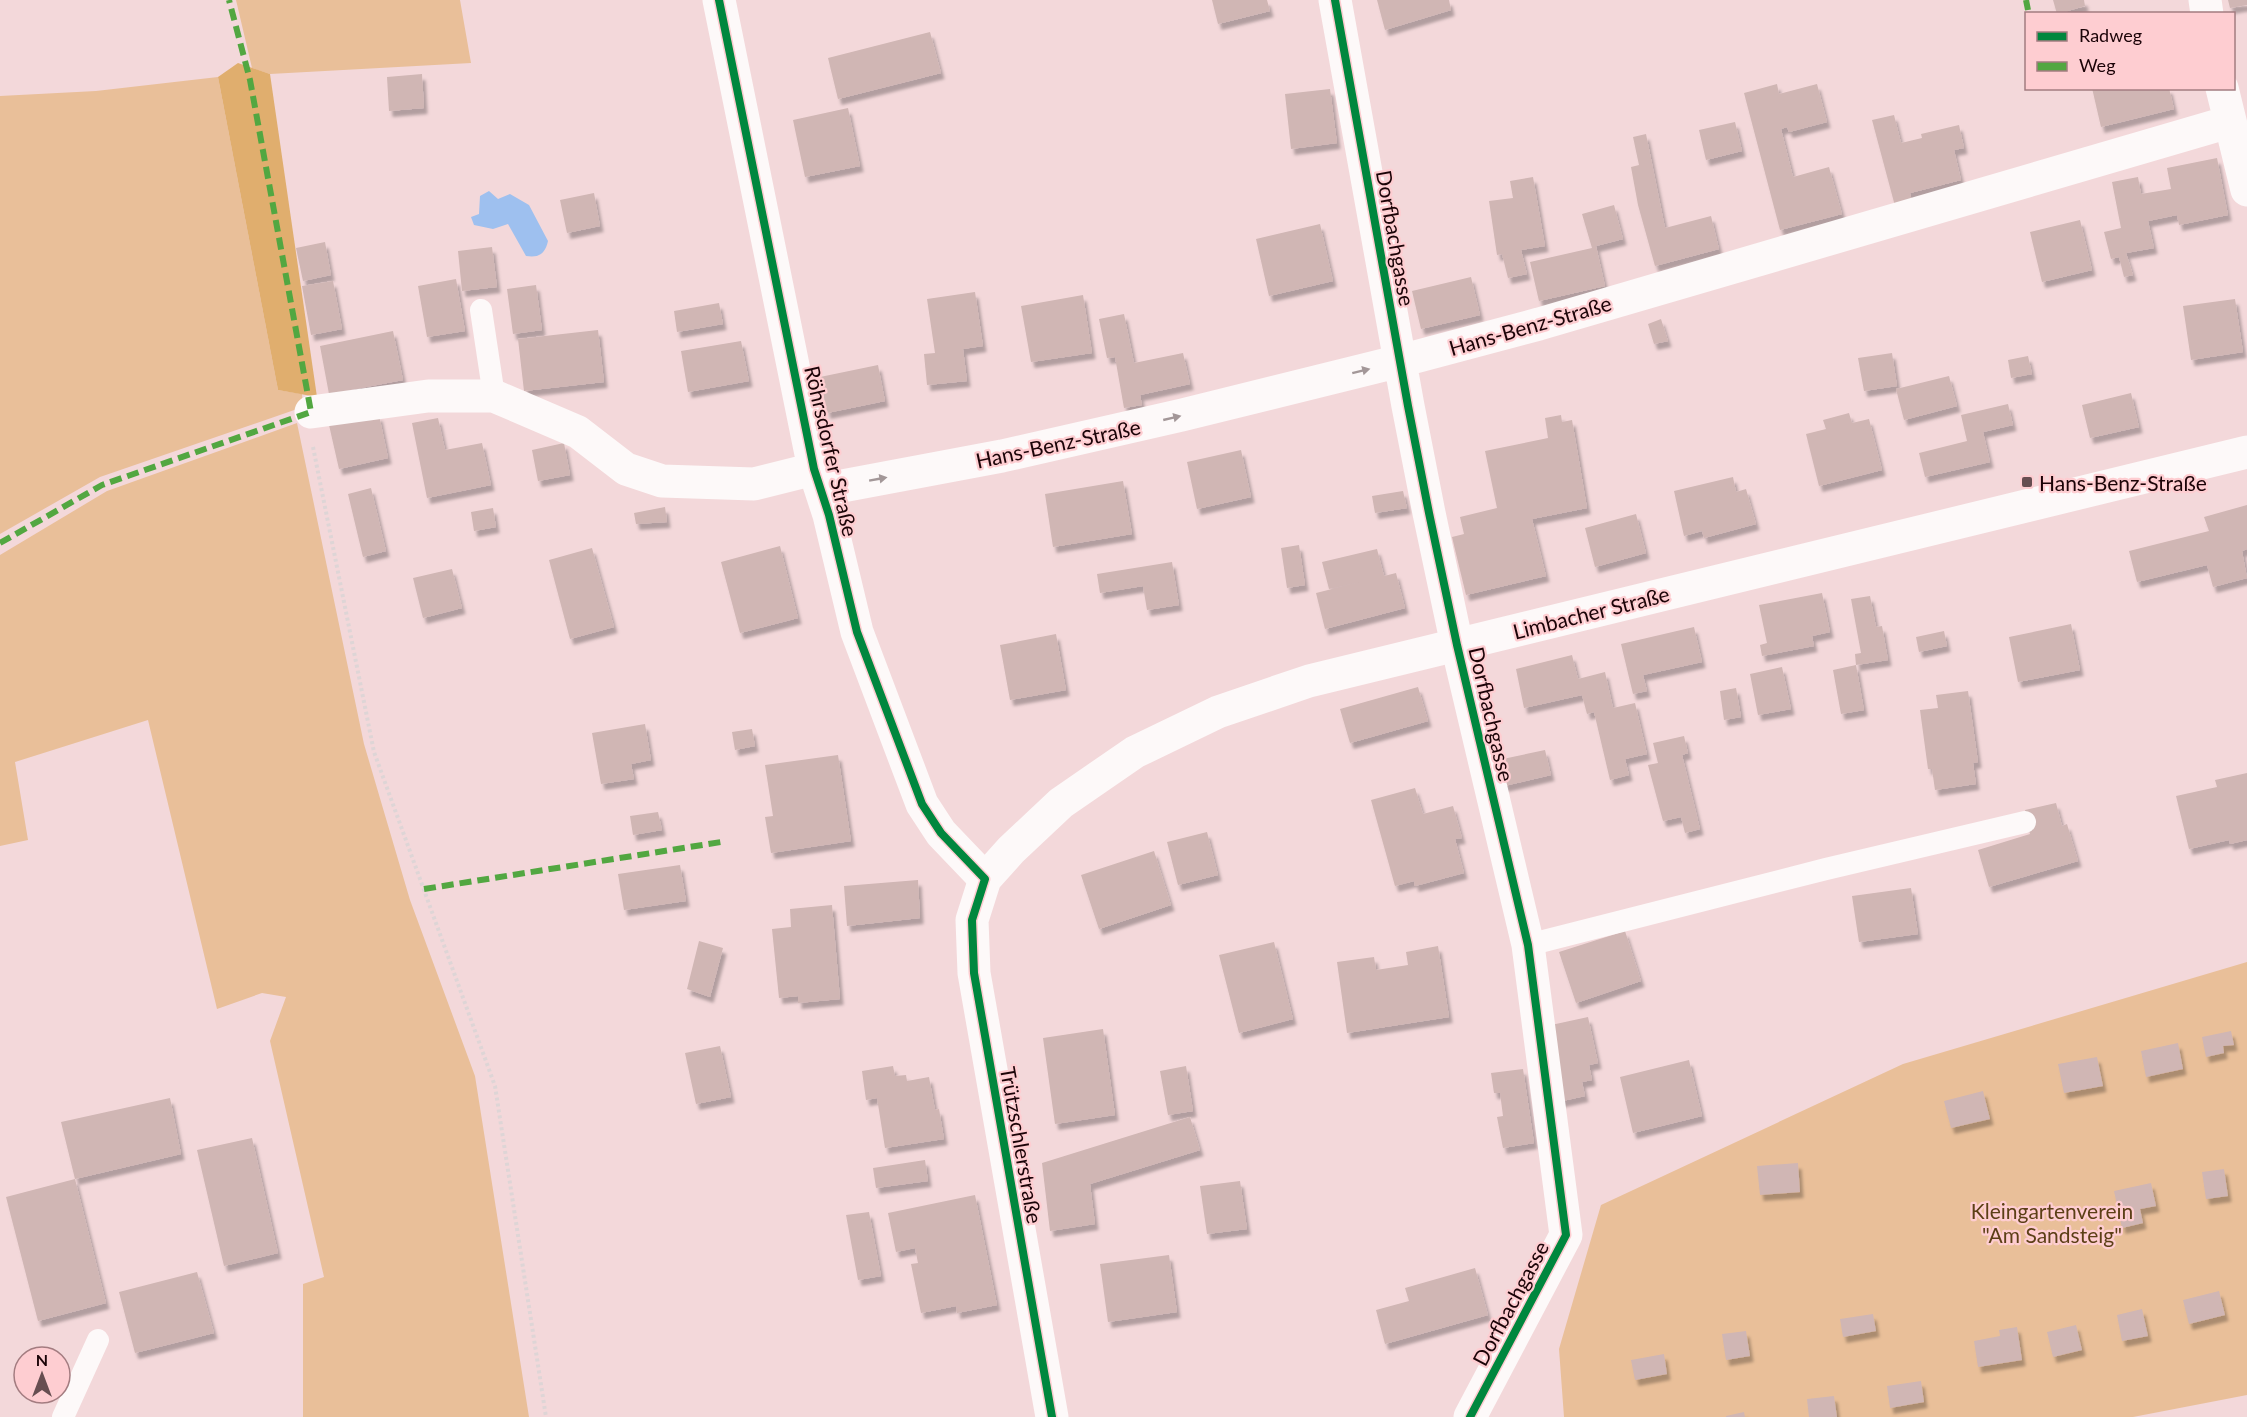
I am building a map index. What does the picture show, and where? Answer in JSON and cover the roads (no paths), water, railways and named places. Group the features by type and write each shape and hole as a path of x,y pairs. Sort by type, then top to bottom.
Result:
{"street":[{"name":"Röhrsdorfer Straße","path":"718,0 818,480 829,515 856,632 922,804 941,832 985,879"},
{"name":"Dorfbachgasse","path":"1335,0 1400,361 1457,645 1528,945 1566,1235 1470,1417"},
{"path":"2222,90 2247,190"},
{"name":"Hans-Benz-Straße","path":"310,412 428,396 494,396 578,432 626,469 663,481 754,484 818,480 1002,456 1182,415 1400,361 1550,320 2229,122"},
{"name":"Limbacher Straße","path":"985,879 1011,850 1061,803 1135,752 1218,712 1309,681 2247,452"},
{"name":"Trützschlerstraße","path":"985,879 972,920 974,973 1052,1417"}],"lane":[{"path":"481,310 494,396"},
{"path":"1528,945 1815,872 2025,822"},
{"path":"63,1417 98,1340"}],"water":[{"path":"489,191 498,199 510,194 529,205 548,241 541,254 526,256 508,224 493,229 474,225 471,217 479,214 480,196"}],"place":[{"name":"Hans-Benz-Straße","path":"2027,482"}],"park label":[{"name":"Kleingartenverein \"Am Sandsteig\"","path":"2052,1222"}]}
